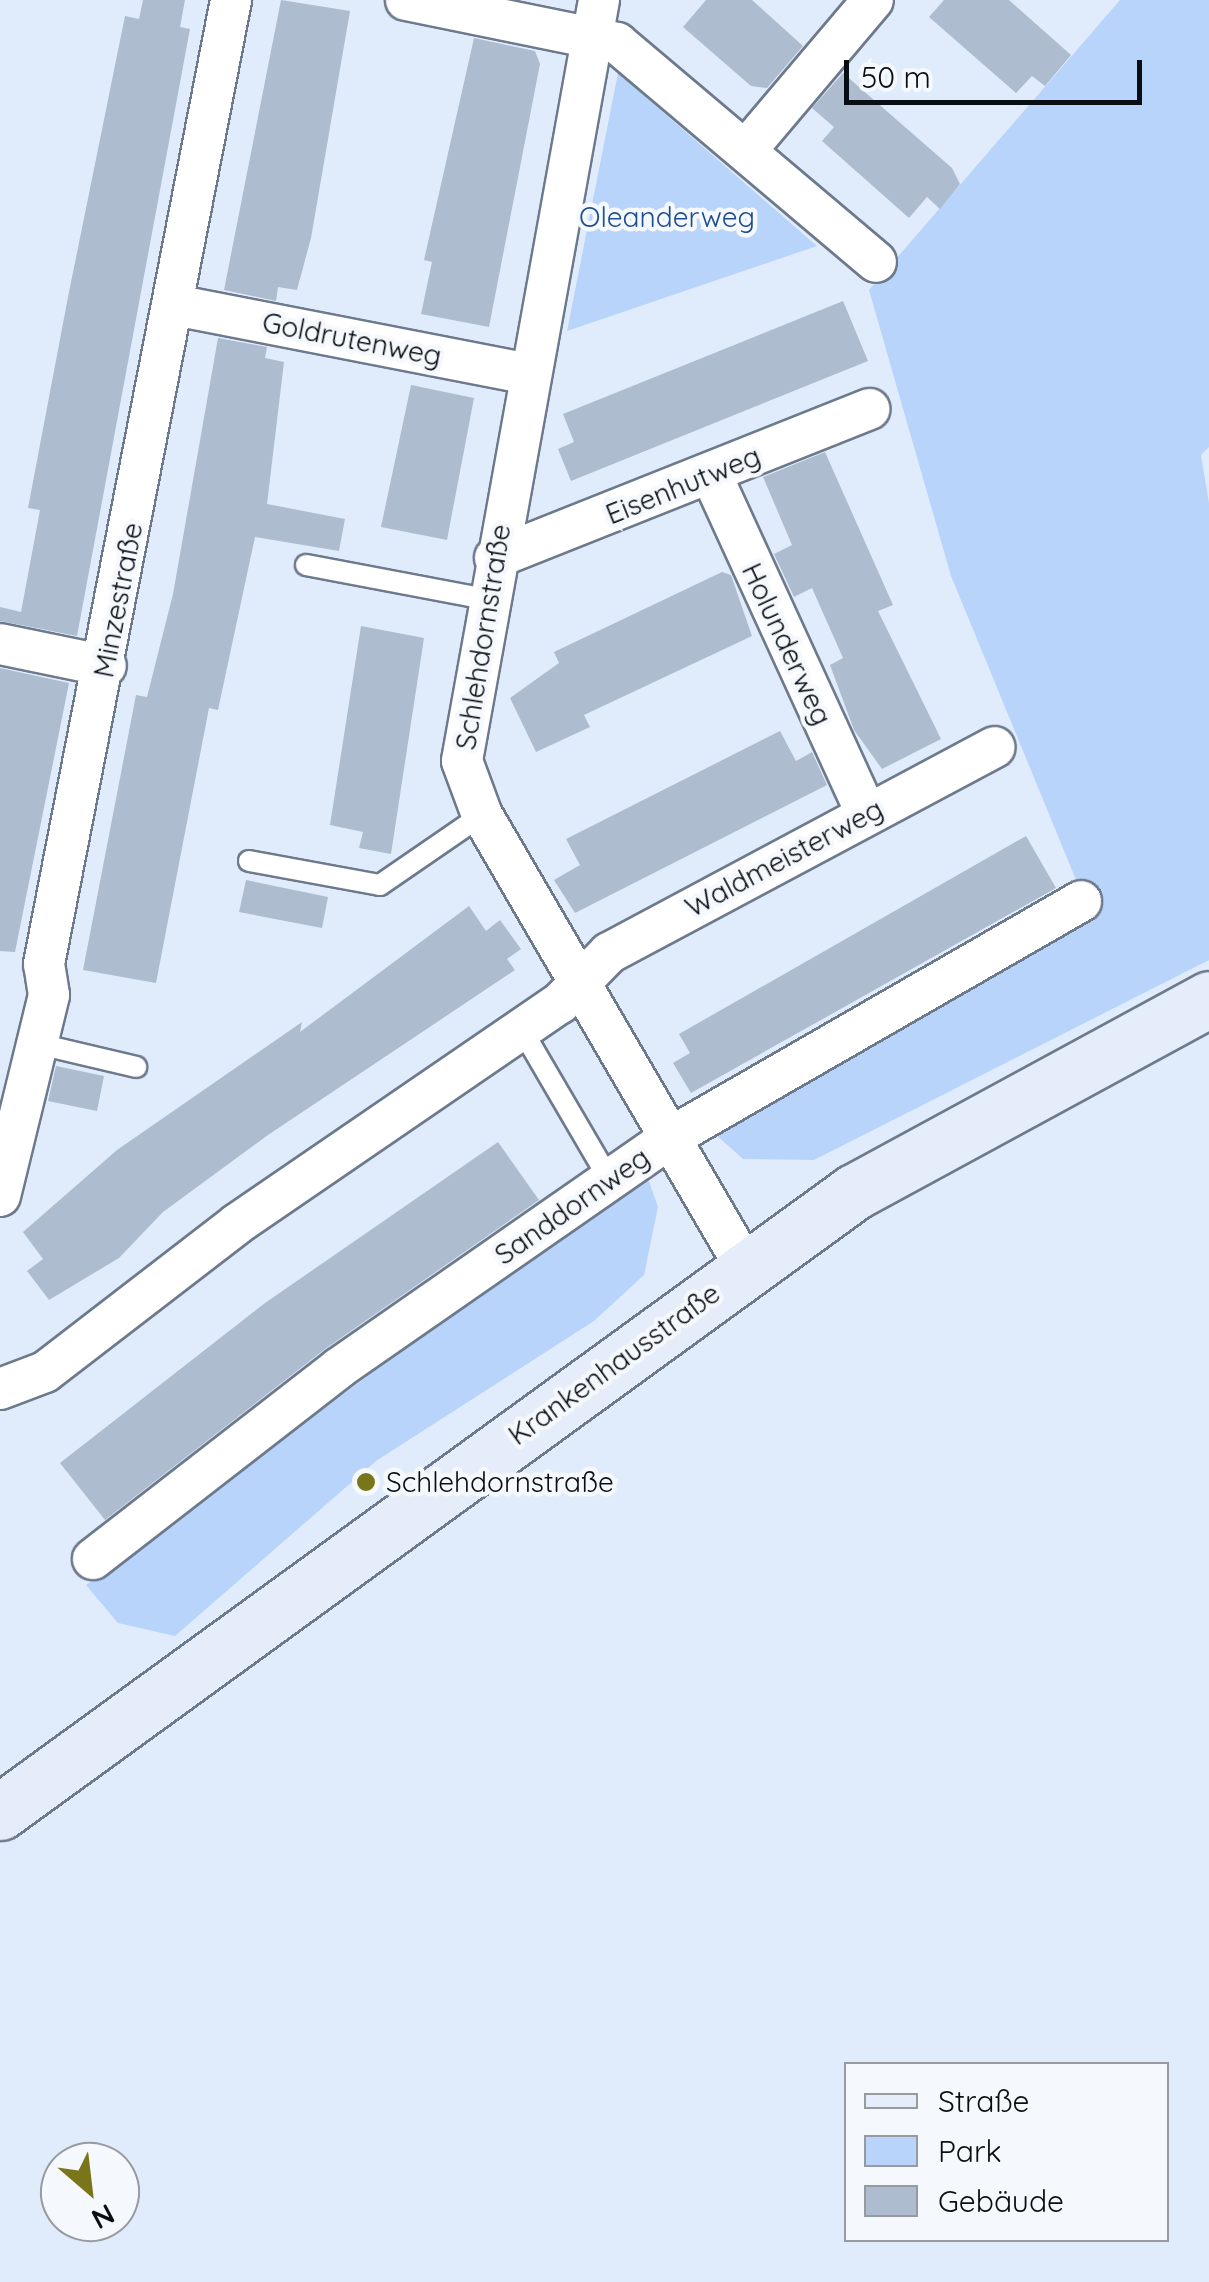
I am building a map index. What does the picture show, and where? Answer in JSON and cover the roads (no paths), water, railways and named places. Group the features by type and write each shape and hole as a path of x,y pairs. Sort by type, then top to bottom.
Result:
{"street":[{"name":"Minzestraße","path":"0,1196 49,995 44,964 106,666 230,0"},
{"path":"406,0 595,18 616,44 746,149 876,262"},
{"path":"746,149 873,0"},
{"name":"Schlehdornstraße","path":"595,18 462,741 482,815 584,981 746,1268"},
{"name":"Goldrutenweg","path":"174,305 529,374"},
{"name":"Eisenhutweg","path":"496,558 869,409"},
{"name":"Holunderweg","path":"711,474 866,812"},
{"path":"0,644 106,666"},
{"name":"Waldmeisterweg","path":"584,981 608,953 994,747"},
{"name":"Sanddornweg","path":"93,1558 339,1368 671,1137 1081,901"},
{"path":"0,1389 45,1372 237,1224 522,1030 584,981"},
{"name":"Krankenhausstraße","path":"0,1812 854,1192 1209,998"}],"lane":[{"path":"306,565 486,598"},
{"path":"249,861 380,885 482,815"},
{"path":"522,1030 602,1166"},
{"path":"39,1044 136,1067"}],"place":[{"name":"Schlehdornstraße","path":"366,1482"}],"park label":[{"name":"Oleanderweg","path":"667,217"}]}
